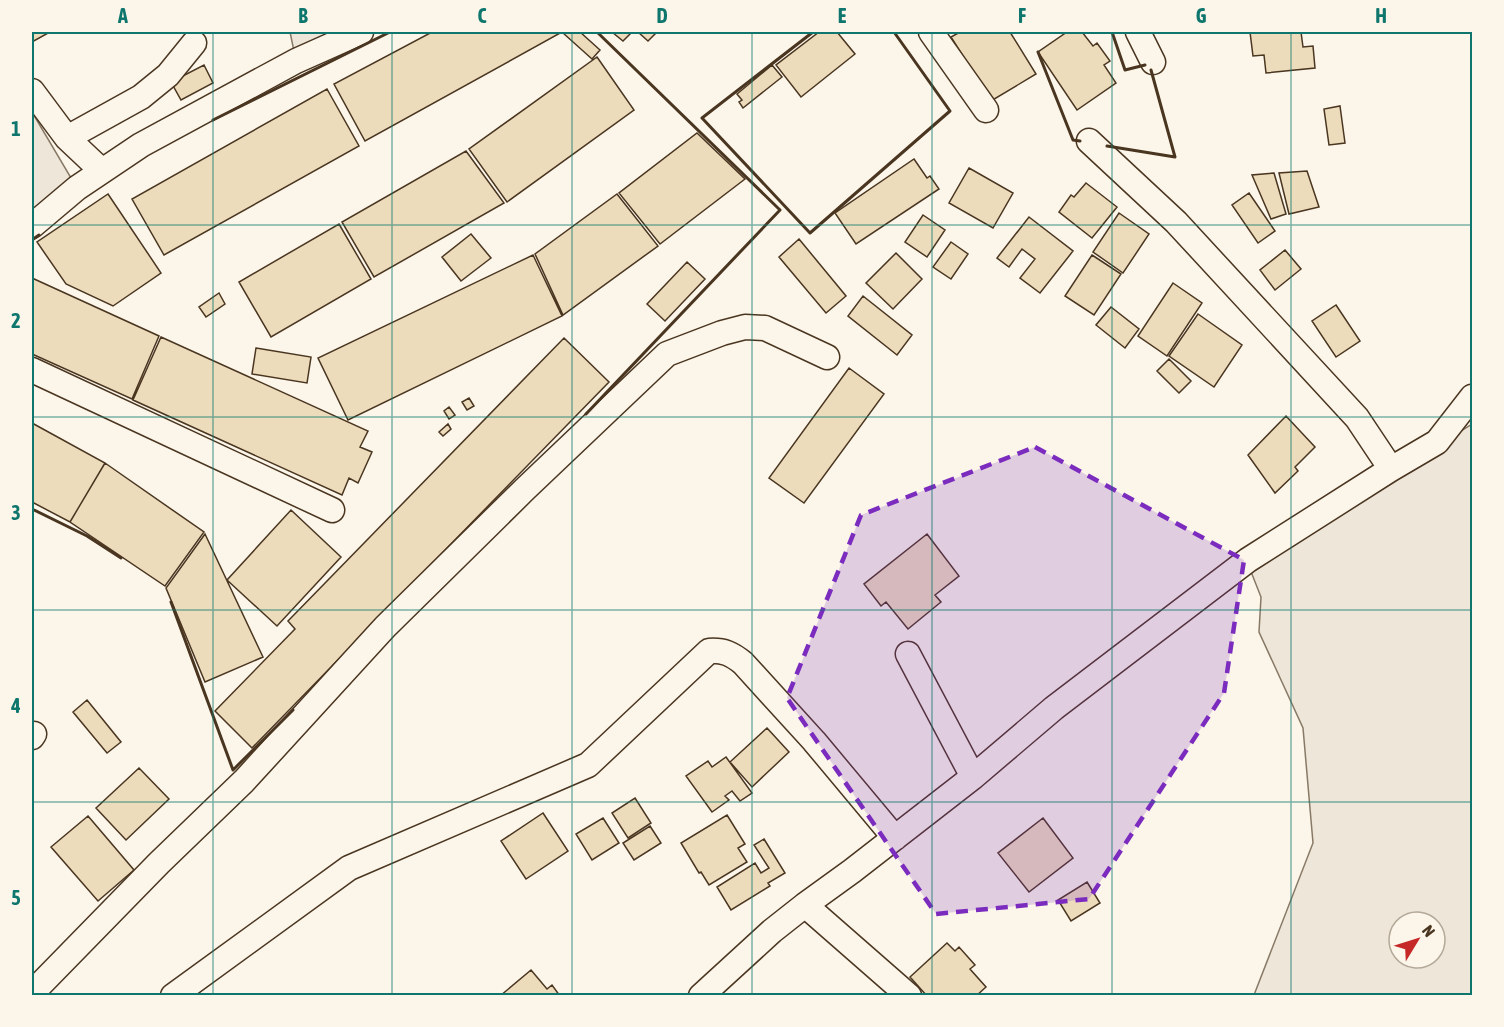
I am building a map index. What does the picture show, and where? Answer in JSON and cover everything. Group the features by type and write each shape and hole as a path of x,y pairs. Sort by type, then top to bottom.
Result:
{"street":[{"path":"32,226 77,188 141,146 296,61 361,32"},
{"path":"931,32 986,110"},
{"path":"1138,32 1153,62"},
{"path":"67,138 141,97 168,75 194,43"},
{"path":"32,91 67,138 102,171"},
{"path":"1089,141 1176,222 1358,418 1391,469"},
{"path":"32,993 152,870 244,781 385,627 667,354 722,333 746,327 765,328 827,357"},
{"path":"32,370 332,510"},
{"path":"701,996 772,931 973,777 1054,708 1248,560 1437,442 1473,397"},
{"path":"173,996 349,868 588,765 709,651 721,650 733,655 743,663 814,741 895,838"},
{"path":"908,654 973,777"},
{"path":"805,905 909,996"}],"highlighted area":[{"path":"1035,447 1244,560 1224,693 1089,899 936,914 787,698 861,515"}],"shaded area":[{"path":"290,32 361,32 296,61"},
{"path":"32,112 77,188 32,226"},
{"path":"1472,424 1472,995 1254,995 1313,843 1303,728 1259,632 1261,597 1248,564"}],"building":[{"path":"32,32 50,32 32,42"},
{"path":"432,32 562,32 365,141 334,84"},
{"path":"580,32 600,50 592,59 563,33"},
{"path":"612,32 632,32 623,41"},
{"path":"638,32 657,32 648,41"},
{"path":"819,32 837,32 855,54 801,97 776,65"},
{"path":"960,32 1010,32 1036,74 991,101 951,37"},
{"path":"1067,32 1082,32 1093,46 1097,43 1110,61 1104,65 1116,83 1077,110 1038,52"},
{"path":"1250,32 1301,32 1303,47 1313,46 1315,68 1266,73 1264,55 1253,56"},
{"path":"597,57 634,110 507,202 469,149"},
{"path":"204,65 213,83 181,100 171,82"},
{"path":"772,65 782,77 743,108 739,102 742,100 737,94"},
{"path":"327,89 359,146 164,255 132,199"},
{"path":"1340,106 1345,143 1329,145 1324,109"},
{"path":"697,133 745,179 660,244 619,193"},
{"path":"466,151 504,203 374,277 342,222"},
{"path":"914,159 927,178 930,176 939,189 856,244 835,213"},
{"path":"969,168 1013,193 993,228 949,203"},
{"path":"1307,171 1319,207 1289,214 1279,173"},
{"path":"1274,173 1286,214 1271,219 1252,175"},
{"path":"1086,183 1117,207 1092,238 1059,212 1071,195 1074,197"},
{"path":"1249,193 1275,231 1258,243 1232,205"},
{"path":"108,194 161,273 113,306 66,284 37,242"},
{"path":"617,194 658,246 563,315 535,254"},
{"path":"1119,213 1149,234 1123,273 1093,252"},
{"path":"923,215 945,230 927,257 905,242"},
{"path":"1029,217 1073,251 1040,293 1020,278 1035,259 1022,249 1009,267 997,258"},
{"path":"339,224 371,279 271,337 239,282"},
{"path":"471,234 491,258 461,281 442,257"},
{"path":"799,239 846,296 826,313 779,257"},
{"path":"951,242 968,254 951,279 933,267"},
{"path":"1285,250 1301,269 1275,290 1260,270"},
{"path":"896,253 922,279 893,309 866,283"},
{"path":"533,255 562,316 348,420 318,358"},
{"path":"1092,255 1121,274 1094,315 1065,296"},
{"path":"687,262 705,279 665,321 647,304"},
{"path":"32,278 159,336 132,399 32,354"},
{"path":"1173,283 1202,303 1167,356 1138,336"},
{"path":"219,293 225,304 206,317 199,307"},
{"path":"863,296 912,335 897,355 848,316"},
{"path":"1336,305 1360,341 1336,357 1312,321"},
{"path":"1111,307 1139,329 1125,348 1096,325"},
{"path":"1198,314 1242,345 1214,387 1169,356"},
{"path":"161,337 368,431 360,447 372,452 358,483 349,478 342,495 133,400"},
{"path":"564,338 609,382 252,748 215,711 295,629 288,621"},
{"path":"256,348 311,357 307,383 252,374"},
{"path":"1169,359 1191,381 1179,393 1157,371"},
{"path":"849,368 884,394 804,503 769,478"},
{"path":"469,398 474,406 467,410 462,402"},
{"path":"449,407 455,415 449,419 444,411"},
{"path":"1286,416 1315,447 1295,467 1298,471 1275,493 1248,455"},
{"path":"32,423 105,463 70,522 32,502"},
{"path":"448,424 451,429 443,436 439,432"},
{"path":"105,463 204,532 165,586 70,522"},
{"path":"291,510 341,557 277,626 227,580"},
{"path":"205,534 263,657 205,682 166,588"},
{"path":"927,534 959,576 935,595 941,602 908,629 886,602 881,606 864,584"},
{"path":"87,700 121,742 107,753 73,712"},
{"path":"767,728 789,752 752,787 730,762"},
{"path":"726,757 752,793 740,801 732,791 725,796 729,800 712,812 686,776 708,761 712,767"},
{"path":"139,768 169,799 126,840 96,808"},
{"path":"635,798 651,823 628,838 612,813"},
{"path":"543,813 568,851 526,879 501,841"},
{"path":"727,815 745,844 738,848 747,862 709,885 681,843"},
{"path":"88,816 134,870 98,901 51,847"},
{"path":"603,818 619,843 592,860 576,834"},
{"path":"1043,818 1073,858 1029,892 998,853"},
{"path":"650,826 661,843 634,860 623,843"},
{"path":"764,839 785,873 768,883 770,886 731,910 717,887 755,863 761,873 769,868 754,845"},
{"path":"1087,882 1100,903 1071,921 1058,900"},
{"path":"947,943 955,951 959,947 975,965 970,969 986,987 976,996 927,996 910,977"},
{"path":"531,970 547,989 552,985 560,996 500,996"}],"wall":[{"path":"213,120 390,32"},
{"path":"586,414 780,210 597,32"},
{"path":"813,32 702,118 810,233 950,111 894,32"},
{"path":"1112,32 1125,70 1145,65"},
{"path":"1038,52 1073,140 1080,141"},
{"path":"1107,146 1175,157 1151,70"},
{"path":"32,240 39,235"},
{"path":"32,509 87,536 121,558"},
{"path":"171,602 233,770 293,710"}]}
